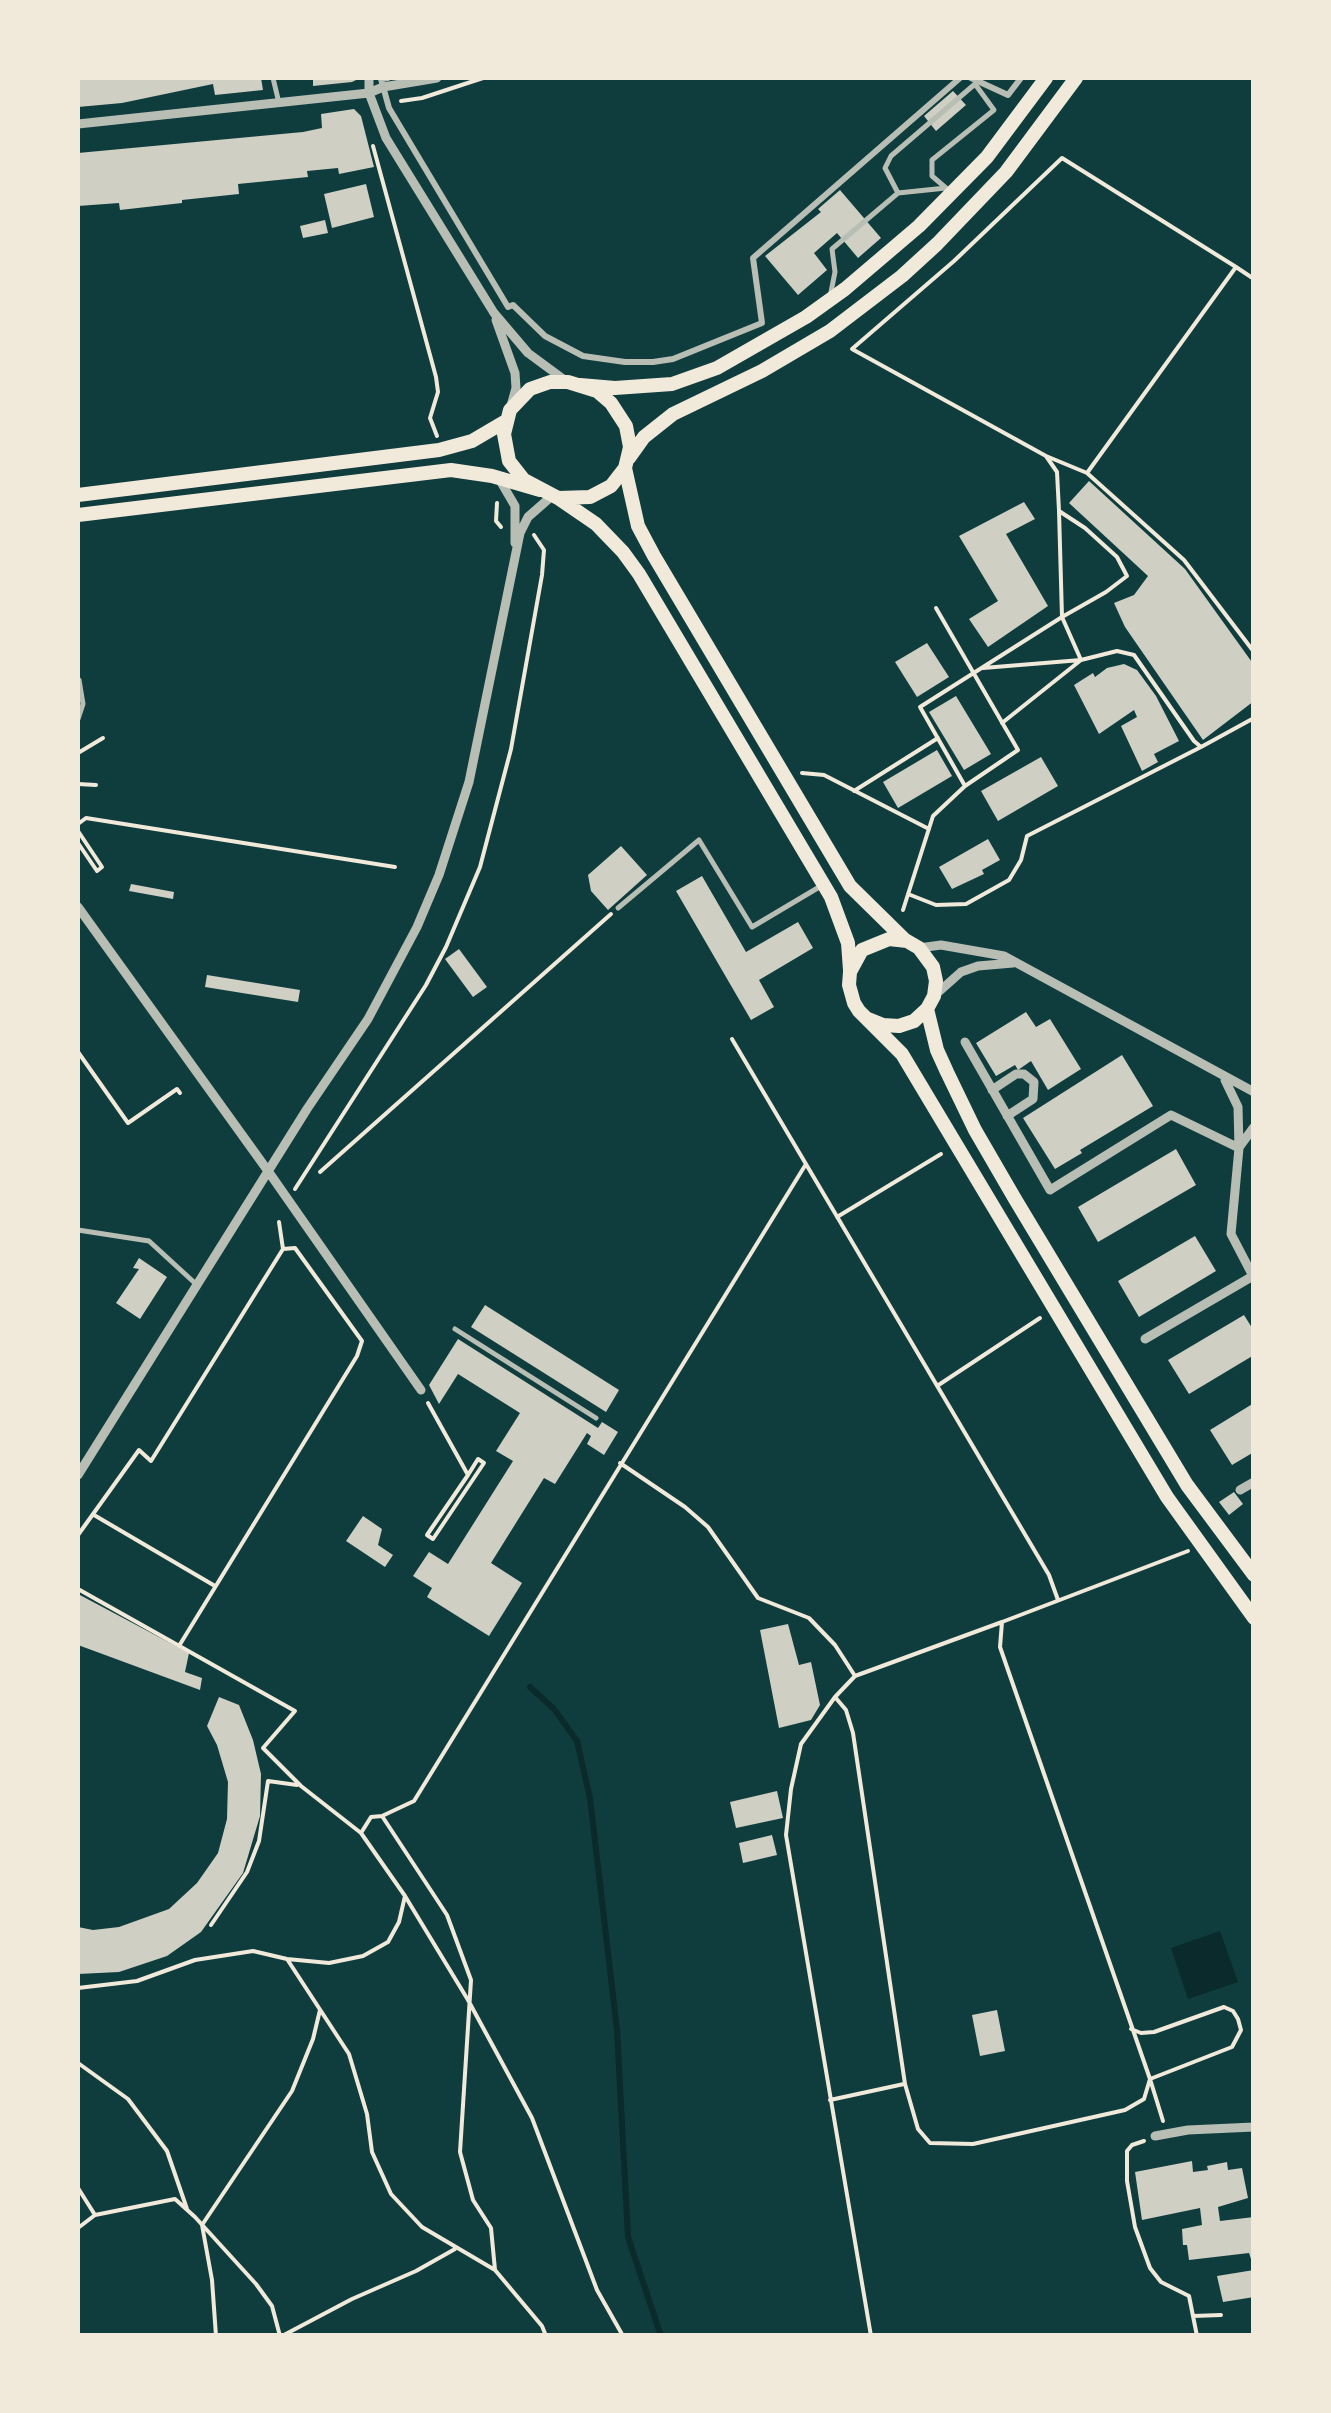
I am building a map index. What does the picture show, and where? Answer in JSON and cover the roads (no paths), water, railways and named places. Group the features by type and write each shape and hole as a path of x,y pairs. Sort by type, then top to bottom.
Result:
{"main road":[{"path":"78,495 439,450 472,441 508,415 524,395 540,384 657,386 687,380 734,359 830,300 919,226 952,186 987,157 1046,78"},
{"path":"78,514 439,471 470,471 579,499 602,492 644,437 673,414 830,331 902,276 1006,172 1076,78"},
{"path":"574,384 604,396 621,417 629,437 627,463 638,526 654,556 850,886 934,967 936,981 931,1003 937,1050 976,1130 1187,1485 1254,1575"},
{"path":"508,415 505,448 515,472 596,524 634,568 823,884 843,924 850,995 860,1012 902,1054 1139,1451 1254,1618"},
{"path":"850,972 854,960 869,945 889,939 913,944"},
{"path":"868,1019 898,1026 914,1020 931,1003"}],"street":[{"path":"370,78 370,93 386,138 494,313 528,353 574,384"},
{"path":"78,124 370,93 386,82 437,78"},
{"path":"386,82 389,108 508,306 513,305 545,336 584,356 653,362 673,359 762,324 752,258 960,78"},
{"path":"971,78 1008,95 1021,78"},
{"path":"494,313 515,372 516,388 508,415"},
{"path":"78,1475 385,990 439,875 469,782 515,550 517,532 505,448"},
{"path":"492,476 508,490 514,506"},
{"path":"517,532 550,494"},
{"path":"78,906 420,1390"},
{"path":"913,944 1004,956 1254,1092"},
{"path":"931,1003 961,972 978,966 1020,964"},
{"path":"965,1042 1050,1190 1171,1115 1239,1148"},
{"path":"1145,1339 1253,1277 1231,1234 1239,1148 1238,1107 1220,1073"},
{"path":"992,1090 1016,1074 1024,1074 1034,1082 1034,1098 1007,1116"},
{"path":"1239,1148 1254,1127"},
{"path":"1240,1490 1254,1482"},
{"path":"1161,2135 1254,2127"}],"lane":[{"path":"273,78 278,103"},
{"path":"898,193 885,168 891,156 975,84 994,110 932,160 932,176 952,186"},
{"path":"830,300 835,272 832,249 898,193 952,186"},
{"path":"78,719 83,704 79,680"},
{"path":"618,908 699,840 752,928 823,884"},
{"path":"78,1230 150,1241 197,1286"},
{"path":"455,1329 596,1418"}],"water":[{"path":"1220,1931 1238,1982 1188,1999 1171,1948"}],"waterway":[{"path":"530,1687 554,1709 577,1741 590,1798 617,2030 628,2237 661,2336"}]}
